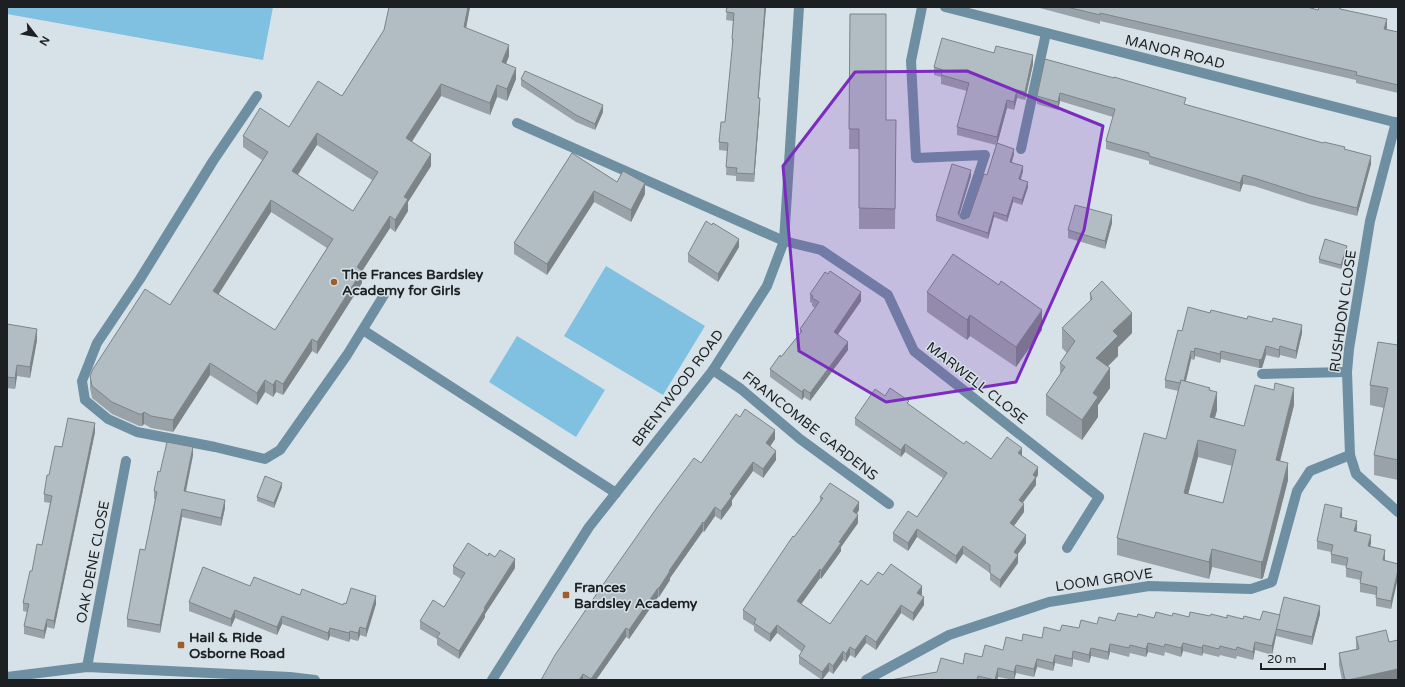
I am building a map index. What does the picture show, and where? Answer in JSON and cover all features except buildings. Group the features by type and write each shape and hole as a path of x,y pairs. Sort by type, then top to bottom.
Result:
{"street":[{"name":"BRENTWOOD ROAD","path":"492,680 588,527 713,370 767,286 784,241 800,7"},
{"path":"922,7 911,61 916,158 985,155 964,218"},
{"name":"MANOR ROAD","path":"945,7 1046,34 1397,122"},
{"path":"1022,149 1046,34"},
{"path":"257,96 213,161 140,279 97,343 82,381 85,400 108,419 137,432 215,447 265,459 280,450 347,355 384,295"},
{"name":"RUSHDON CLOSE","path":"1397,122 1370,221 1349,349 1347,372 1350,455 1356,474 1398,512"},
{"path":"517,123 784,241"},
{"name":"MARWELL CLOSE","path":"784,241 821,250 888,295 914,351 1099,497 1067,548"},
{"path":"363,330 616,493"},
{"name":"FRANCOMBE GARDENS","path":"713,370 741,389 800,439 889,504"},
{"path":"1262,374 1347,372"},
{"name":"LOOM GROVE","path":"866,680 950,635 1049,602 1149,586 1251,588 1272,582 1297,491 1310,471 1350,455"},
{"name":"OAK DENE CLOSE","path":"87,667 126,461"},
{"path":"7,677 87,667 290,677 315,680"}],"highlighted area":[{"path":"967,71 1103,126 1084,230 1016,382 886,402 799,351 783,166 855,72"}],"shaded area":[{"path":"7,7 273,7 263,60 7,14"},
{"path":"606,266 705,326 663,395 564,336"},
{"path":"517,336 605,390 576,437 489,382"}],"place":[{"name":"The Frances Bardsley Academy for Girls","path":"334,282"},
{"name":"Frances Bardsley Academy","path":"566,595"},
{"name":"Hail & Ride Osborne Road","path":"181,645"}]}
